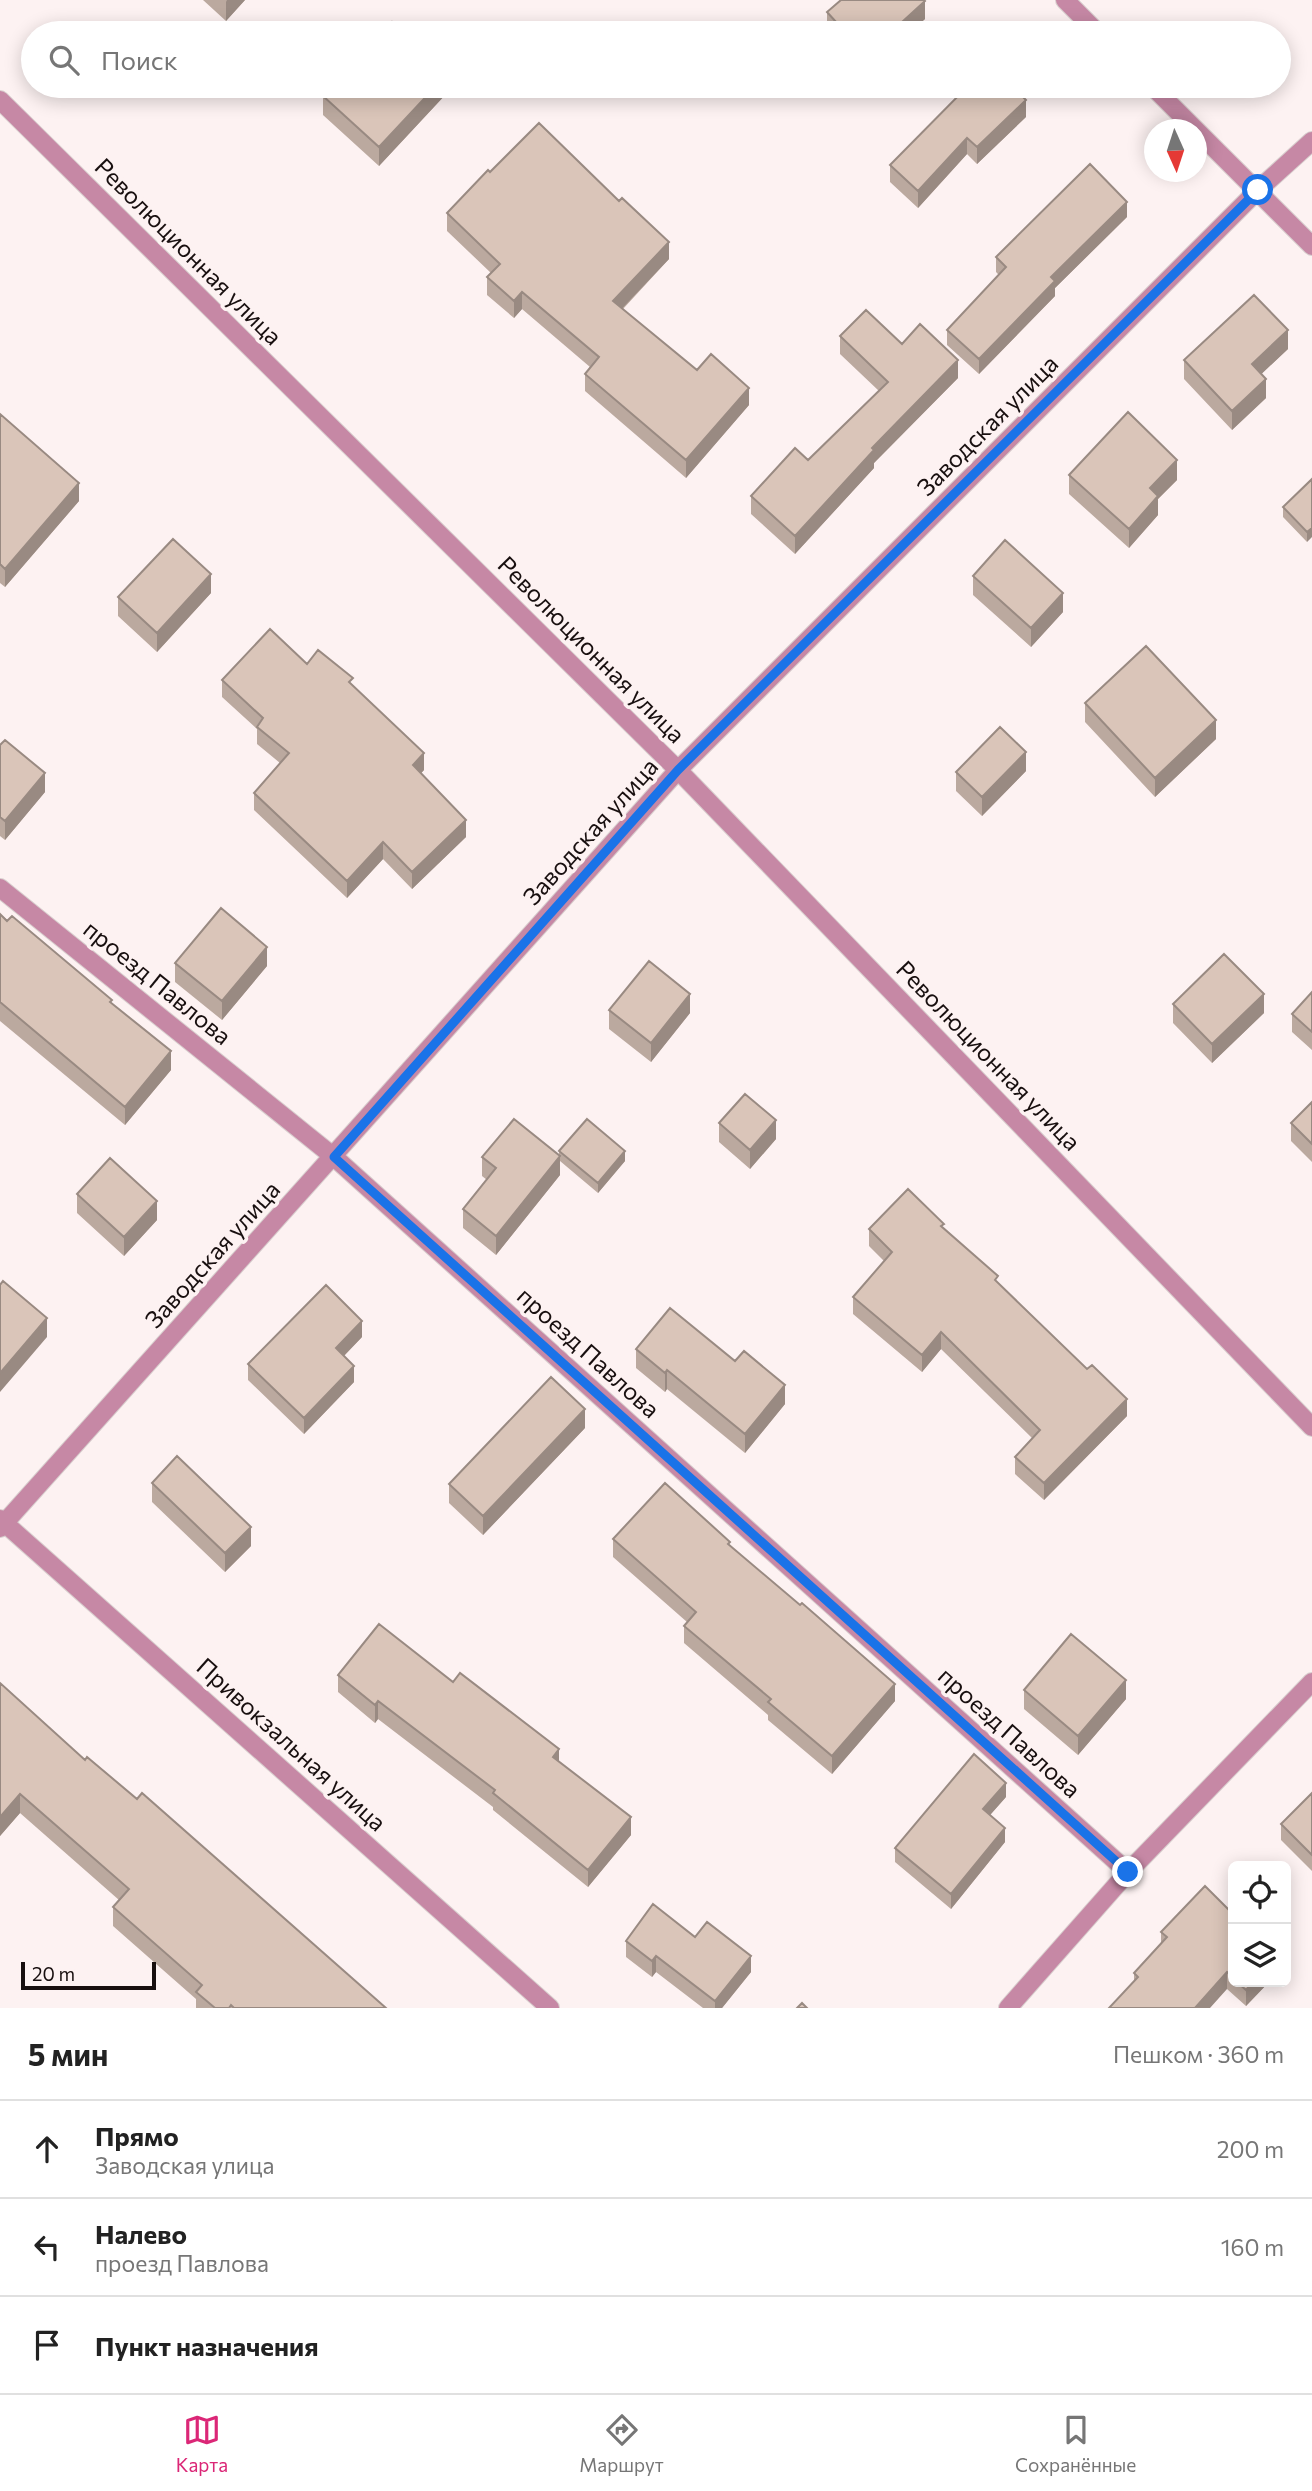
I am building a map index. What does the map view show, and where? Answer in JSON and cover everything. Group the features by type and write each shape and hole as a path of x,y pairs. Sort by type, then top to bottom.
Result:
{"street":[{"path":"1065,0 1086,21"},
{"path":"1164,98 1185,119"},
{"name":"Революционная улица","path":"0,100 678,770 1312,1427"},
{"path":"1207,141 1312,246"},
{"name":"Заводская улица","path":"2,1523 334,1157 678,770 1258,190 1312,141"},
{"name":"проезд Павлова","path":"0,888 334,1157 1128,1872"},
{"name":"Привокзальная улица","path":"2,1523 550,2008"},
{"path":"1008,2008 1128,1872 1312,1682"}],"building":[{"path":"841,0 925,1 903,21 835,21 827,12"},
{"path":"325,98 425,98 379,147"},
{"path":"956,98 1026,100 977,147 967,138 918,191 890,165"},
{"path":"539,123 619,201 622,198 669,242 613,301 697,370 711,354 749,388 686,460 585,374 599,357 522,292 514,301 487,277 500,264 447,213"},
{"path":"1090,164 1127,202 1051,277 1055,281 979,359 947,330 1006,267 996,257"},
{"path":"1254,295 1288,330 1252,364 1266,379 1232,411 1184,360"},
{"path":"866,310 902,344 920,324 958,360 872,448 874,450 795,536 751,496 795,448 808,460 888,382 840,336"},
{"path":"1128,412 1177,460 1150,488 1158,496 1129,529 1069,475"},
{"path":"0,414 79,483 5,569 0,564"},
{"path":"1312,479 1312,528 1307,532 1283,507"},
{"path":"173,539 211,574 157,633 118,597"},
{"path":"1005,540 1063,593 1031,628 973,576"},
{"path":"270,629 307,664 318,650 353,678 349,682 424,753 413,765 466,820 412,872 383,842 347,881 254,793 289,753 257,727 263,718 222,680"},
{"path":"1146,646 1216,720 1155,778 1085,703"},
{"path":"1000,727 1026,752 982,797 956,772"},
{"path":"5,740 45,773 5,821 0,817 0,745"},
{"path":"221,908 267,947 222,1001 175,963"},
{"path":"0,914 7,921 12,916 112,1000 110,1002 171,1051 125,1107 0,1002"},
{"path":"1224,954 1264,994 1212,1044 1173,1004"},
{"path":"649,961 690,994 651,1043 609,1010"},
{"path":"1312,992 1312,1032 1292,1014"},
{"path":"745,1094 776,1120 750,1150 719,1123"},
{"path":"1312,1102 1312,1144 1291,1123"},
{"path":"514,1119 560,1156 496,1236 463,1209 496,1168 482,1157"},
{"path":"587,1119 625,1151 598,1183 559,1151"},
{"path":"110,1158 157,1201 124,1237 77,1194"},
{"path":"908,1189 944,1224 941,1226 998,1276 995,1280 1087,1369 1092,1365 1127,1399 1044,1483 1015,1457 1040,1430 941,1332 922,1355 853,1297 892,1252 869,1229"},
{"path":"3,1281 47,1318 0,1373 0,1285"},
{"path":"326,1285 362,1321 336,1348 354,1366 304,1418 248,1364"},
{"path":"670,1308 735,1361 744,1351 785,1385 745,1434 667,1370 665,1373 636,1349"},
{"path":"551,1377 585,1409 483,1516 449,1484"},
{"path":"177,1456 251,1527 225,1553 152,1483"},
{"path":"665,1483 730,1542 728,1544 800,1605 802,1603 895,1684 832,1756 768,1702 771,1699 684,1626 696,1612 613,1539"},
{"path":"379,1624 453,1682 460,1673 559,1749 553,1757 631,1817 588,1870 493,1793 495,1790 378,1701 375,1705 338,1675"},
{"path":"1071,1634 1126,1680 1078,1736 1024,1690"},
{"path":"0,1683 85,1760 87,1757 137,1799 142,1793 386,2008 234,2008 231,2005 229,2008 215,2008 196,1992 202,1985 113,1907 129,1889 20,1794 0,1817"},
{"path":"974,1754 1006,1783 983,1809 1005,1828 951,1894 895,1848"},
{"path":"1312,1793 1312,1855 1281,1824"},
{"path":"1205,1886 1228,1909 1228,1973 1195,2008 1109,2008 1138,1977 1134,1973 1167,1937 1161,1932"},
{"path":"653,1904 695,1937 707,1922 751,1956 715,2001 656,1956 652,1961 626,1941"}],"route":[{"path":"1128,1872 334,1157 678,770 1258,190"}]}
